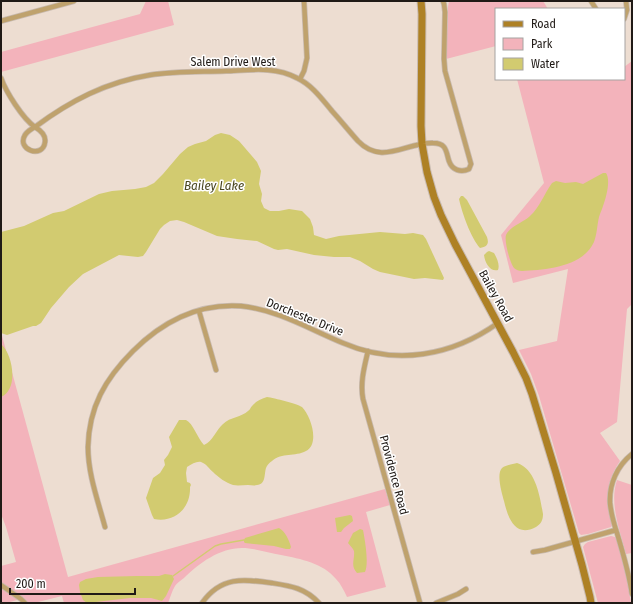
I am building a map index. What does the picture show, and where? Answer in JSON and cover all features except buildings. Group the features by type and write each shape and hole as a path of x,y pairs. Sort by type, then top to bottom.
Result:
{"main road":[{"name":"Bailey Road","path":"421,1 420,116 422,144 429,180 441,215 455,244 516,356 532,394 576,542 591,601"}],"street":[{"path":"1,21 74,1"},
{"path":"300,79 304,71 307,58 304,1"},
{"name":"Salem Drive West","path":"34,127 43,134 45,140 42,149 36,152 26,148 23,142 25,135 34,127 60,109 82,96 105,86 149,75 266,69 280,71 300,79 312,88 366,149 386,152 422,144 441,144 446,149 449,163 452,167 459,171 467,170 470,167 470,162 445,71 445,12 443,1"},
{"path":"625,16 627,10 626,1"},
{"path":"1,78 6,90 26,119 34,127"},
{"name":"Dorchester Drive","path":"105,527 91,476 89,463 89,432 95,406 102,390 122,362 142,343 171,321 199,311 213,308 230,306 251,307 265,310 286,318 344,344 368,351 402,356 424,354 449,348 465,342 498,324"},
{"path":"199,311 216,370"},
{"name":"Providence Road","path":"368,351 362,380 363,400 420,603"},
{"path":"632,454 624,461 615,475 610,504 628,570 632,594"},
{"path":"533,552 576,542 616,530"},
{"path":"202,603 213,591 224,585 234,581 249,580 293,586 309,594 319,603"},
{"path":"1,585 25,603"},
{"path":"436,603 466,589"}],"green space":[{"path":"146,1 168,1 174,25 1,72 1,52 140,14"},
{"path":"449,1 543,1 547,8 495,8 495,46 446,59"},
{"path":"632,61 632,304 627,309 617,422 600,433 620,461 609,484 608,500 612,525 611,527 581,535 579,533 539,396 531,374 519,350 557,341 568,269 513,283 501,235 544,183 517,80 625,80 625,66"},
{"path":"1,332 68,577 385,489 390,505 366,512 386,587 347,597 336,579 318,565 296,558 242,548 226,551 210,557 196,567 176,585 168,603 64,603 62,596 34,603 25,603 21,599 1,603 1,566 16,562 1,514"},
{"path":"617,480 632,485 632,553 626,554 616,517 614,498"},
{"path":"611,536 615,537 618,543 626,574 631,603 598,603 583,547 588,542"}],"water":[{"name":"Bailey Lake","path":"221,133 230,135 239,141 257,162 261,171 259,184 262,194 261,201 264,208 270,211 289,209 302,211 310,219 314,235 326,239 339,236 380,232 405,234 413,233 423,235 444,278 443,280 425,278 414,279 380,272 350,257 314,255 287,249 278,250 257,241 217,236 177,220 170,221 160,229 143,256 138,257 119,255 83,274 69,287 51,308 41,323 7,335 1,333 1,232 24,226 53,213 64,211 99,194 146,187 154,183 188,147 206,141"},
{"path":"603,173 606,173 607,176 608,189 599,217 595,239 589,250 581,257 562,266 541,270 522,271 514,268 508,252 506,235 513,227 533,212 552,183 556,181 565,183 576,182 583,184"},
{"path":"461,196 467,200 487,237 488,243 485,247 480,248 470,232 460,205 459,199"},
{"path":"489,251 494,253 496,257 499,268 498,270 493,270 490,268 485,261 484,255"},
{"path":"1,344 9,356 12,380 7,393 1,397"},
{"path":"267,397 302,407 311,423 313,430 313,442 310,447 302,453 284,455 276,458 267,466 262,483 256,485 230,484 220,478 203,463 194,463 187,467 187,482 191,485 190,495 185,507 169,519 154,519 146,498 153,478 160,473 165,465 164,460 172,447 169,437 179,420 186,420 189,422 204,445 210,441 221,426 226,422 243,415 255,403"},
{"path":"517,463 529,471 533,477 542,507 543,518 541,522 536,527 529,530 518,528 510,520 500,484 500,471 502,468 507,465"},
{"path":"350,515 352,516 353,521 341,532 337,532 335,518"},
{"path":"279,528 286,536 291,547 290,549 244,542 245,538"},
{"path":"360,529 363,530 367,563 365,572 357,573 353,565 354,551 348,543 353,533"},
{"path":"165,574 172,575 174,579 162,601 151,598 130,598 87,603 83,600 80,592 80,582 86,579 98,577 159,576"}],"waterway":[{"path":"173,576 215,546 244,540"}]}
